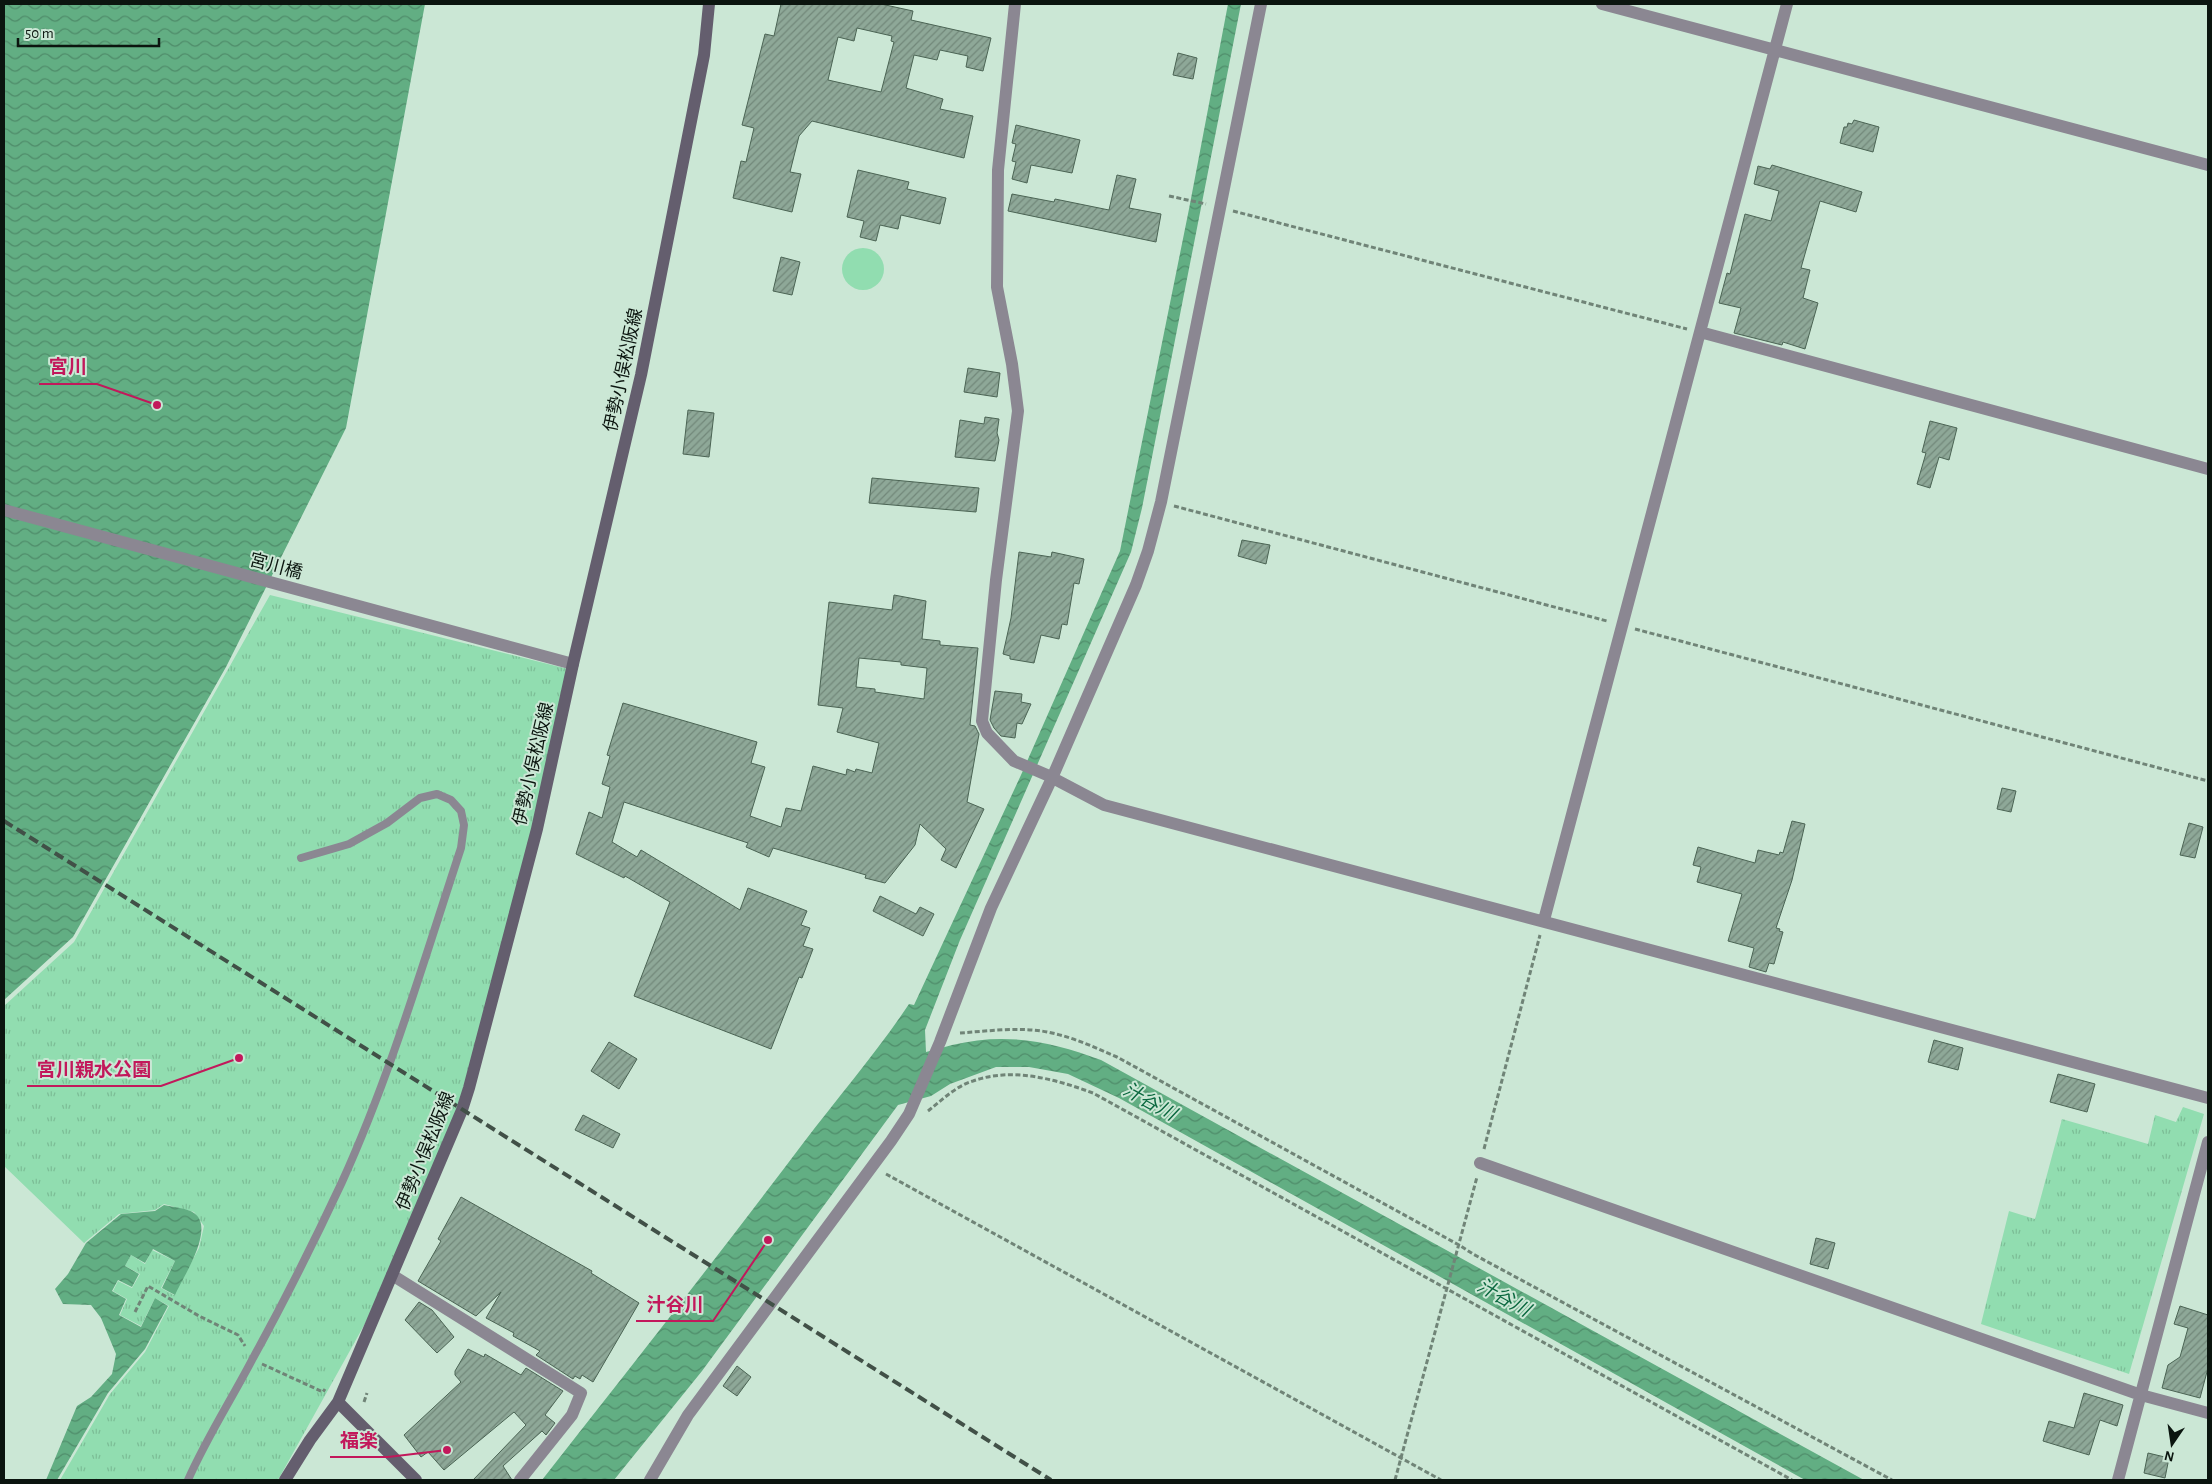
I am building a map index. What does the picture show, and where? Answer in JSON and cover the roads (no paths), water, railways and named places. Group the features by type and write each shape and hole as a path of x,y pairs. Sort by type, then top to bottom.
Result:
{"main road":[{"name":"伊勢小俣松阪線","path":"285,1480 310,1440 338,1402 469,1088 537,829 573,664 641,375 704,55 709,4"},
{"path":"338,1402 416,1480"}],"street":[{"path":"1016,4 998,170 997,286 1012,364 1018,411 996,580 982,721 987,733 1014,761 1049,776 1104,804 2208,1098"},
{"path":"650,1480 688,1415 909,1114 942,1036 991,908 1136,585 1161,502 1261,4"},
{"path":"1602,4 2208,165"},
{"path":"1544,920 1787,4"},
{"path":"1700,332 2208,469"},
{"name":"宮川橋","path":"4,510 573,664"},
{"path":"2118,1480 2208,1142"},
{"path":"1480,1162 2141,1396 2208,1413"},
{"path":"392,1274 581,1393 572,1415 520,1480"}],"lane":[{"path":"188,1480 253,1359 343,1180 383,1083 461,848 464,825 461,811 451,800 437,794 420,798 387,823 349,844 301,858"}],"water":[{"path":"4,4 425,4 346,428 226,667 73,937 4,1000"},
{"path":"1228,4 1241,4 1142,508 1131,552 960,940 925,1030 926,1052 972,1041 1009,1039 1046,1043 1101,1060 1864,1480 1805,1480 1119,1098 1068,1074 1029,1067 996,1067 950,1084 931,1096 898,1105 702,1371 614,1480 542,1480 871,1057 909,1004 914,1005 1021,775 1120,551"},
{"path":"164,1205 191,1211 200,1220 200,1241 196,1253 175,1295 162,1288 175,1261 153,1249 145,1263 131,1255 125,1266 139,1274 132,1287 118,1280 112,1291 126,1299 119,1315 141,1327 155,1298 168,1306 145,1349 108,1393 57,1480 46,1480 77,1406 91,1397 112,1374 116,1354 101,1318 91,1305 63,1304 55,1289 68,1274 86,1243 121,1214 155,1211"}],"railway":[{"path":"4,821 1051,1480"}],"place":[{"name":"宮川","path":"157,405"},
{"name":"宮川親水公園","path":"239,1058"},
{"name":"汁谷川","path":"768,1240"},
{"name":"福楽","path":"447,1450"}]}
